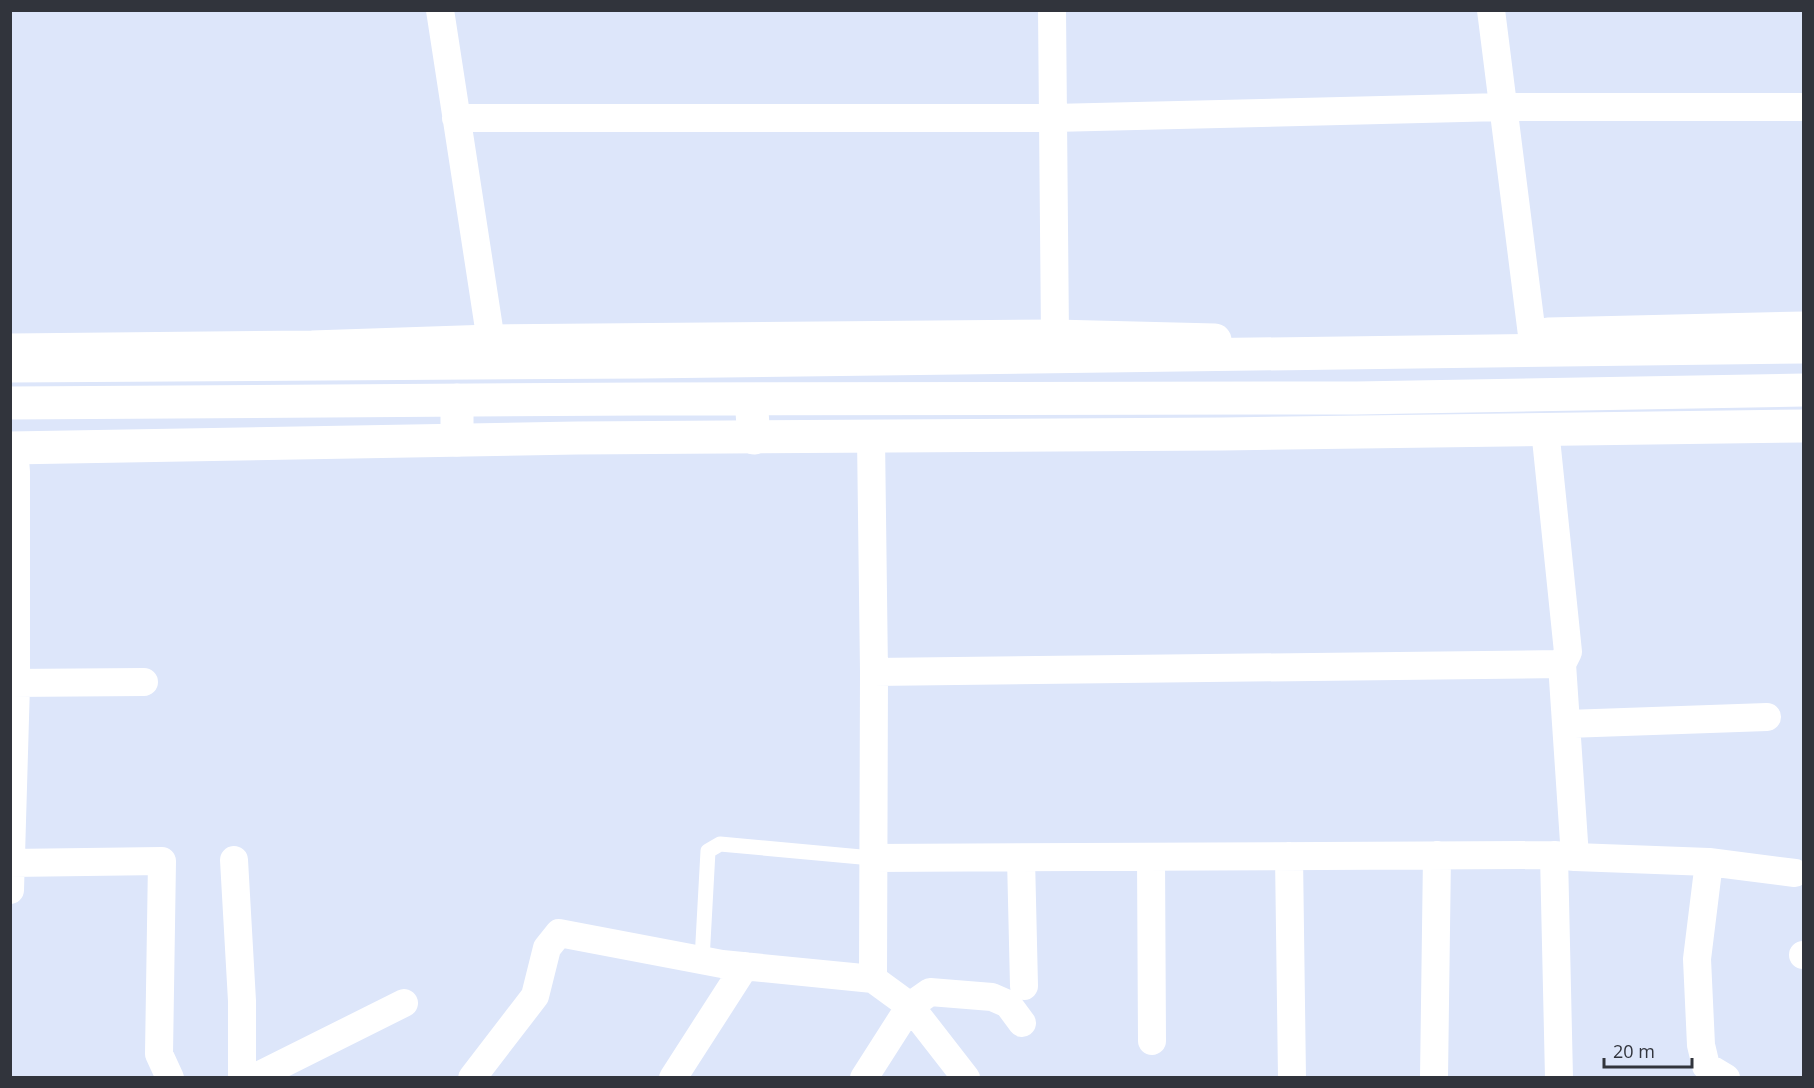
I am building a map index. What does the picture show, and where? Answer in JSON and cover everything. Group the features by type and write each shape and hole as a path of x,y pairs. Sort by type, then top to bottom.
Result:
{"main road":[{"path":"10,366 1055,336 1233,340 1532,335 1803,327"},
{"path":"10,350 312,347 492,352 1803,347"},
{"path":"10,403 1356,398 1803,390"},
{"path":"751,399 754,438"},
{"path":"457,400 457,440"},
{"path":"12,448 457,440 1235,434 1803,426"}],"street":[{"path":"440,10 492,352"},
{"path":"1052,10 1055,336"},
{"path":"1491,10 1532,335"},
{"path":"456,118 1053,118 1503,107 1803,107"},
{"path":"1545,429 1568,652 1562,664 1568,724 1559,1077"},
{"path":"871,437 874,672 873,979"},
{"path":"10,890 16,472 12,448"},
{"path":"874,672 1562,664"},
{"path":"13,684 144,682"},
{"path":"1568,724 1767,717"},
{"path":"1434,1077 1437,855"},
{"path":"1289,856 1292,1077"},
{"path":"872,858 1565,856 1709,862 1795,873"},
{"path":"1151,857 1152,1041"},
{"path":"1021,858 1024,986"},
{"path":"234,860 242,1001 242,1077"},
{"path":"11,863 162,861 159,1054 170,1077"},
{"path":"1709,862 1697,960 1701,1045 1706,1066 1726,1077"},
{"path":"472,1077 535,996 548,948 559,933 702,960 873,979 910,1006 966,1077"},
{"path":"673,1077 745,966"},
{"path":"864,1077 910,1006 930,992 992,997 1008,1004 1022,1023"},
{"path":"254,1077 404,1003"}],"lane":[{"path":"702,960 708,850 720,844 872,858"}]}
